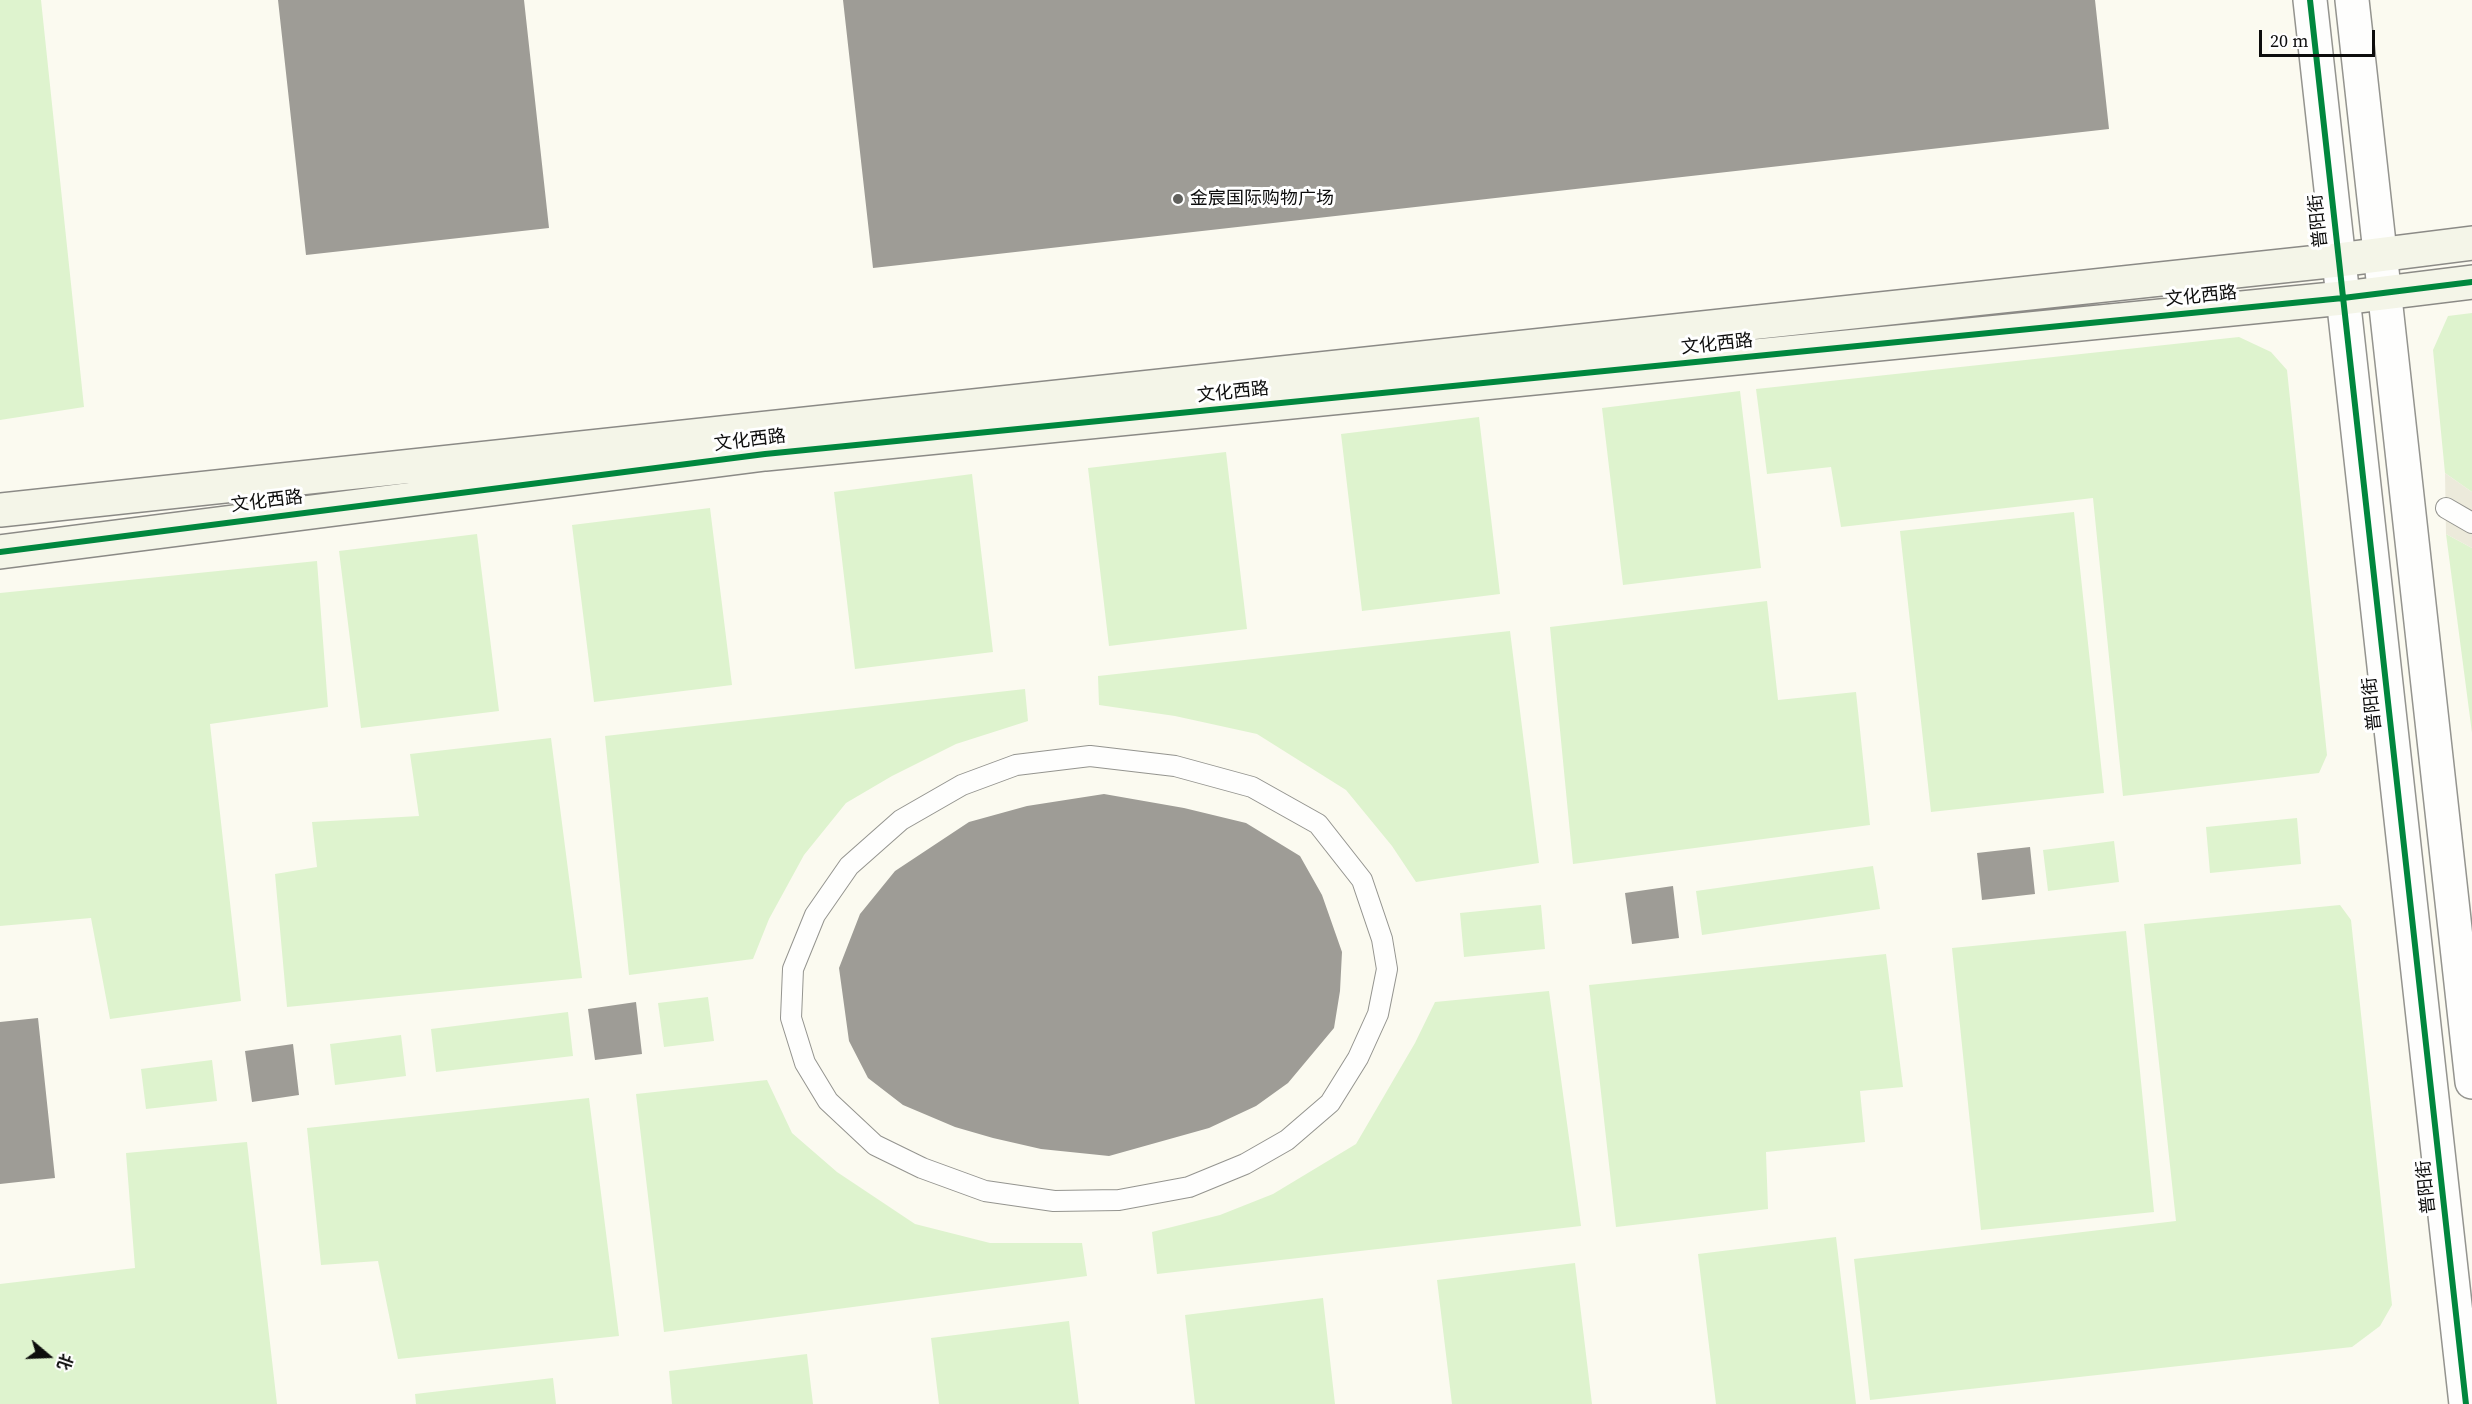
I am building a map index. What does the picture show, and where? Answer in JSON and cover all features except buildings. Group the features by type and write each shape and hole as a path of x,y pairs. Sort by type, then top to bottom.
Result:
{"street":[{"name":"普阳街","path":"2310,0 2466,1404"},
{"path":"2352,0 2472,1082"},
{"name":"文化西路","path":"0,510 2338,260 2472,243"},
{"name":"文化西路","path":"0,552 765,454 2343,298 2472,282"}],"lane":[{"path":"2446,508 2472,523"},
{"path":"1090,756 1175,765 1252,787 1318,824 1362,880 1382,939 1387,969 1378,1014 1358,1058 1330,1103 1287,1140 1245,1164 1189,1187 1119,1200 1054,1201 985,1191 922,1168 875,1145 828,1101 805,1063 791,1018 793,969 815,915 849,866 901,820 962,785 1016,765 1090,756"}],"green space":[{"path":"0,0 41,0 84,407 0,420"},
{"path":"2472,313 2472,492 2445,473 2433,350 2448,316"},
{"path":"2239,337 2271,352 2287,370 2327,755 2319,773 2123,796 2093,498 1841,527 1831,467 1767,474 1756,389"},
{"path":"1740,391 1761,568 1623,585 1602,408"},
{"path":"1479,417 1500,594 1362,611 1341,434"},
{"path":"1226,452 1247,629 1109,646 1088,468"},
{"path":"972,474 993,652 855,669 834,492"},
{"path":"710,508 732,685 594,702 572,525"},
{"path":"2074,512 2104,793 1931,812 1900,531"},
{"path":"477,534 499,711 361,728 339,551"},
{"path":"2446,534 2472,548 2472,733"},
{"path":"317,561 328,707 210,724 241,1001 110,1019 91,918 0,926 0,593"},
{"path":"1767,601 1778,700 1856,692 1870,825 1573,864 1550,627"},
{"path":"1510,631 1539,863 1416,882 1392,846 1346,790 1257,734 1175,716 1099,705 1098,676"},
{"path":"1025,689 1028,721 956,744 892,776 846,803 804,855 769,919 753,959 629,975 605,736"},
{"path":"551,738 582,978 287,1007 275,874 317,867 312,822 419,816 410,754"},
{"path":"2297,818 2301,864 2210,873 2206,827"},
{"path":"2114,841 2119,882 2048,891 2043,850"},
{"path":"1873,866 1880,909 1702,935 1696,891"},
{"path":"1541,905 1545,949 1464,957 1460,913"},
{"path":"2340,905 2351,920 2392,1305 2380,1326 2352,1347 1870,1400 1854,1259 2176,1221 2144,924"},
{"path":"2126,931 2154,1212 1981,1230 1952,948"},
{"path":"1886,954 1903,1087 1860,1091 1865,1142 1766,1152 1768,1209 1616,1227 1589,985"},
{"path":"1549,991 1581,1226 1157,1274 1152,1232 1220,1215 1273,1194 1356,1144 1415,1043 1435,1002"},
{"path":"708,997 714,1041 664,1047 658,1003"},
{"path":"568,1012 573,1056 436,1072 431,1029"},
{"path":"401,1035 406,1076 335,1085 330,1044"},
{"path":"212,1060 217,1101 146,1109 141,1069"},
{"path":"767,1080 792,1133 837,1172 915,1224 990,1243 1082,1243 1087,1276 664,1332 636,1094"},
{"path":"589,1098 619,1336 398,1359 378,1261 321,1265 307,1128"},
{"path":"247,1142 277,1404 0,1404 0,1284 135,1268 126,1153"},
{"path":"1836,1237 1856,1404 1716,1404 1698,1254"},
{"path":"1575,1263 1592,1404 1452,1404 1437,1280"},
{"path":"1323,1298 1335,1404 1195,1404 1185,1315"},
{"path":"1069,1321 1079,1404 939,1404 931,1338"},
{"path":"807,1354 813,1404 672,1404 669,1371"},
{"path":"553,1378 556,1404 416,1404 415,1394"}],"shaded area":[{"path":"2445,473 2472,492 2472,548 2446,534"}],"cycle path":[{"path":"2310,0 2466,1404"},
{"path":"0,552 765,454 2343,298 2472,282"}],"place":[{"name":"金宸国际购物广场","path":"1178,199"}]}
